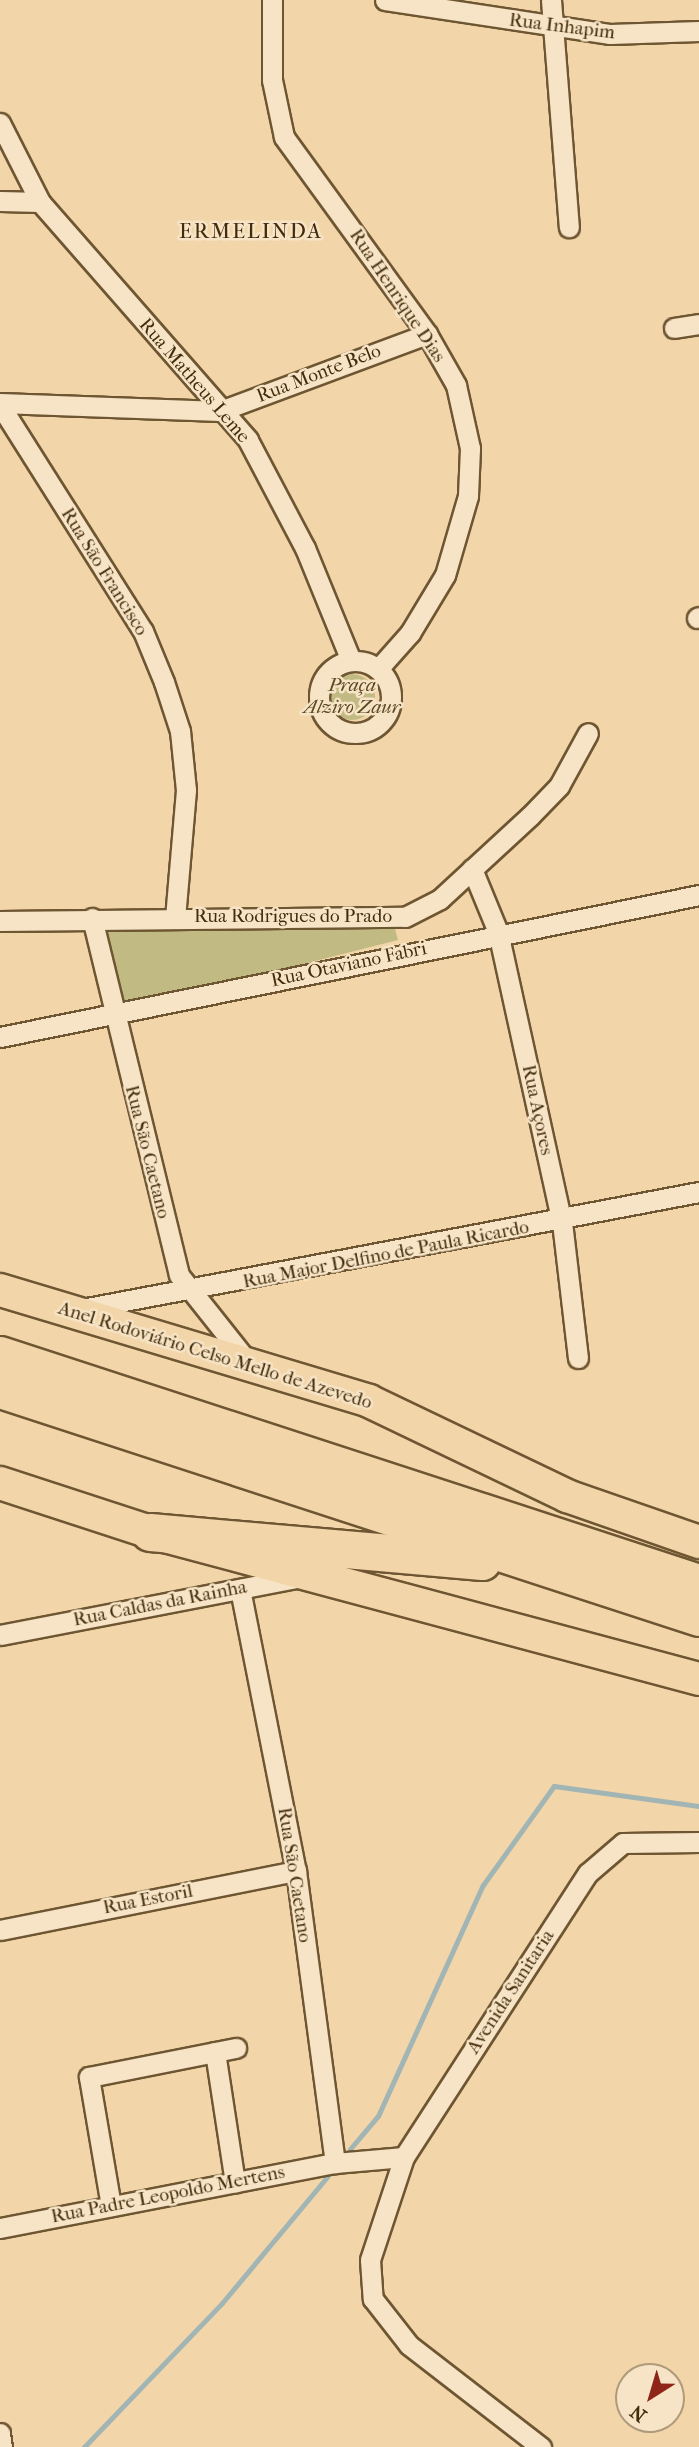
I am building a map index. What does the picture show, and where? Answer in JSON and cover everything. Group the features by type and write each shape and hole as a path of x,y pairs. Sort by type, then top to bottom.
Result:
{"highway":[{"path":"0,1355 699,1583"},
{"path":"0,1389 699,1616"},
{"path":"150,1532 545,1566"}],"main road":[{"name":"Anel Rodoviário Celso Mello de Azevedo","path":"0,1290 369,1401 567,1496 699,1542"},
{"path":"0,1483 150,1532 320,1574 699,1679"}],"street":[{"name":"Rua Henrique Dias","path":"272,0 272,80 284,137 427,334 456,385 470,448 468,496 445,575 410,633 378,669"},
{"name":"Rua Inhapim","path":"385,0 552,27 642,35 699,32"},
{"path":"551,0 569,227"},
{"name":"Rua Matheus Leme","path":"0,123 40,202 248,440 270,480 351,661"},
{"path":"0,201 40,202"},
{"path":"674,328 699,324"},
{"name":"Rua Monte Belo","path":"0,404 220,411 427,334"},
{"name":"Rua São Francisco","path":"0,404 143,631 164,681 180,732 186,790 175,918"},
{"path":"351,661 378,669 387,680 390,708 373,729 345,732 323,715 319,701 327,674 351,661"},
{"name":"Rua Rodrigues do Prado","path":"0,921 405,917 440,899 559,786 589,733"},
{"name":"Rua Açores","path":"472,869 498,932 562,1222 578,1358"},
{"name":"Rua Otaviano Fabri","path":"0,1037 113,1017 498,932 699,895"},
{"name":"Rua São Caetano","path":"92,918 113,1017 178,1275 249,1363"},
{"name":"Rua Major Delfino de Paula Ricardo","path":"71,1311 190,1293 562,1222 699,1192"},
{"name":"Rua Caldas da Rainha","path":"0,1635 320,1574"},
{"name":"Rua São Caetano","path":"240,1589 296,1871 335,2163"},
{"name":"Avenida Sanitaria","path":"541,2447 409,2345 373,2299 370,2260 404,2157 588,1873 623,1843 641,1838 699,1842"},
{"name":"Rua Estoril","path":"0,1930 296,1871"},
{"path":"111,2206 89,2077 236,2048"},
{"path":"215,2052 235,2182"},
{"path":"335,2163 404,2157"},
{"name":"Rua Padre Leopoldo Mertens","path":"0,2228 335,2163"},
{"path":"0,2432 2,2447"}],"green space":[{"name":"Praça Alziro Zaur","path":"352,674 369,680 375,697 369,714 352,720 335,714 329,697 335,680"},
{"path":"121,926 395,929 398,940 125,1009 106,939 106,929"}],"waterway":[{"path":"350,2149 378,2116 483,1885 554,1786 699,1806"},
{"path":"84,2447 222,2303 328,2176"}],"district":[{"name":"ERMELINDA","path":"251,231"}]}
